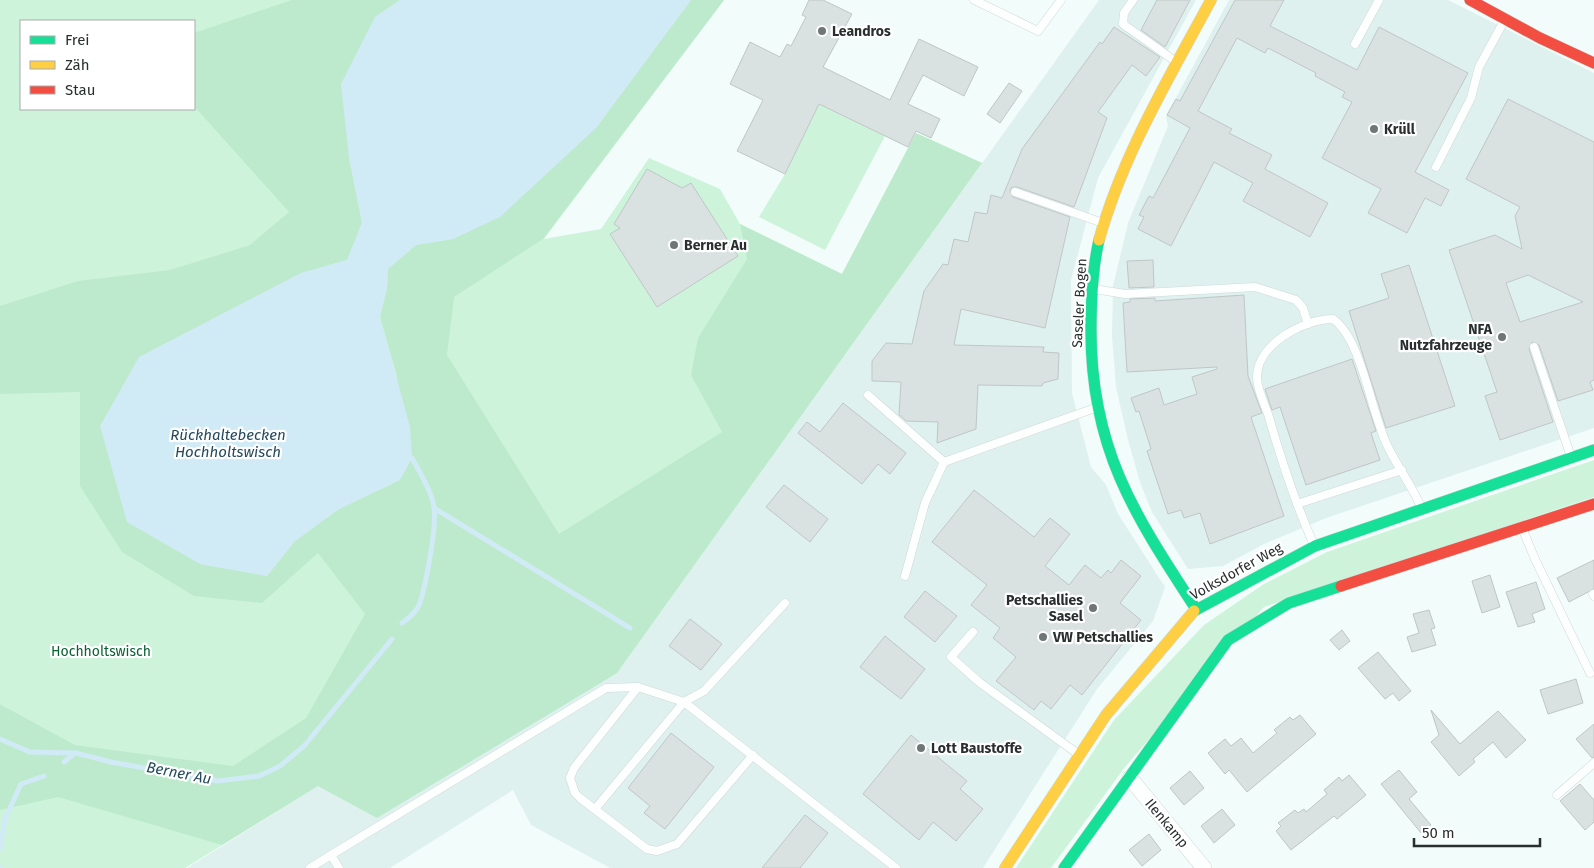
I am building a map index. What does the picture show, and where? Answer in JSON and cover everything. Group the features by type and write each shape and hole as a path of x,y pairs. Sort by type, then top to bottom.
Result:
{"street":[{"name":"Saseler Bogen","path":"1196,609 1145,532 1114,468 1097,408 1091,377 1092,288 1099,239 1124,169 1212,0"},
{"path":"1470,0 1594,63"},
{"name":"Volksdorfer Weg","path":"1005,868 1106,715 1196,609 1291,557 1315,546 1594,450"},
{"path":"1064,868 1228,640 1289,603 1594,504"},
{"name":"Ilenkamp","path":"1130,778 1204,868"}],"lane":[{"path":"974,0 1038,31 1061,0"},
{"path":"1133,0 1124,13 1124,24 1178,63"},
{"path":"1355,44 1379,0"},
{"path":"1436,167 1471,98 1479,67 1505,19"},
{"path":"1015,192 1104,224"},
{"path":"1092,288 1125,294 1255,287 1296,300 1303,308 1308,324"},
{"path":"1315,546 1297,504 1257,376 1269,348 1276,340 1308,324 1333,319 1343,328 1358,363 1388,448 1402,470 1422,510"},
{"path":"1534,347 1572,459"},
{"path":"868,395 944,462"},
{"path":"905,576 925,503 944,462 1097,408"},
{"path":"1297,504 1402,470"},
{"path":"1522,528 1590,673"},
{"path":"595,810 684,702 704,691 785,604"},
{"path":"973,632 951,657 979,682 1080,755"},
{"path":"638,687 574,768 570,778 575,793 647,849 658,851 669,849 686,837 753,756"},
{"path":"310,868 606,688 638,687 684,702 896,868"},
{"path":"1557,795 1594,763"},
{"path":"331,855 339,868"}],"shaded area":[{"path":"1099,0 1196,0 1098,178 1071,280 1072,393 1091,467 1106,485 1118,514 1165,587 1153,621 1097,689 983,868 610,868 531,825 513,790 390,868 187,868 318,786 617,673"},
{"path":"1229,0 1448,0 1594,73 1594,428 1326,518 1264,544 1223,566 1188,569 1152,512 1140,482 1128,440 1116,387 1112,336 1113,286 1128,223 1168,126 1166,116"}],"green space":[{"name":"Hochholtswisch","path":"0,0 724,0 544,239 601,229 649,158 720,189 740,224 842,274 916,133 982,163 617,673 377,818 318,786 185,868 0,868 0,789 74,745 0,704"},
{"path":"292,0 400,0 375,17 349,158 362,223 347,260 301,273 200,564 267,576 295,541 339,509 400,480 397,376 380,317 387,288 388,269 416,245 453,239 596,128 691,0 724,0 543,239 454,297 447,355 559,534 722,432 691,375 698,338 747,259 740,224 842,274 916,133 982,163 617,673 377,818 318,786 222,845 58,797 0,810 0,704 75,745 233,766 306,718 365,614 318,553 262,603 194,596 122,552 80,486 80,392 0,394 0,306 78,281 170,270 250,245 289,212 195,107 195,33"},
{"path":"819,104 885,136 825,250 759,217 785,174"},
{"path":"1594,460 1594,497 1264,607 1125,767 1051,868 1016,868 1114,720 1204,625 1264,584 1327,552"}],"water":[{"name":"Rückhaltebecken Hochholtswisch","path":"400,0 691,0 596,128 500,217 453,239 416,245 388,269 387,288 380,317 410,427 412,458 400,480 339,509 295,541 267,576 200,564 127,522 100,426 139,357 301,273 347,260 362,223 349,158 341,84 375,17"}],"building":[{"path":"809,0 823,0 852,14 823,67 890,100 919,39 978,67 964,96 923,75 908,104 940,119 931,138 916,131 908,147 819,104 785,174 737,151 763,100 730,84 750,42 780,57 787,44 791,46 806,17 802,15"},
{"path":"1157,0 1190,0 1165,47 1141,30"},
{"path":"1235,0 1284,0 1270,26 1357,70 1379,27 1468,73 1415,172 1449,190 1441,206 1425,198 1407,233 1368,213 1381,189 1322,158 1352,102 1342,97 1345,92 1315,76 1316,73 1268,48 1265,53 1237,38 1198,111 1232,129 1229,133 1272,155 1265,169 1328,203 1310,237 1243,201 1253,183 1214,162 1171,246 1138,229 1144,217 1139,215 1149,196 1153,198 1190,128 1167,115 1176,99 1180,101"},
{"path":"1114,27 1160,57 1146,76 1132,65 1098,112 1107,118 1074,207 1017,187 1012,187 1010,191 1013,197 1070,217 1045,328 961,309 954,345 1044,347 1043,352 1059,353 1058,379 1043,383 1042,386 978,385 976,429 937,443 938,422 906,421 899,415 901,382 872,381 872,361 886,343 912,344 924,291 943,264 948,265 954,239 968,242 975,212 987,214 991,195 1002,198 1022,149 1100,42 1102,44"},
{"path":"1009,83 1022,91 1000,123 987,114"},
{"path":"1508,99 1594,142 1594,380 1590,382 1593,390 1558,401 1539,345 1532,342 1529,349 1553,422 1500,440 1485,396 1497,392 1449,250 1495,235 1522,249 1515,216 1520,207 1466,179","holes":["1528,275 1583,302 1520,322 1506,283"]},
{"name":"Berner Au","path":"647,169 682,188 691,183 738,256 657,307 610,234 620,228 614,224"},
{"path":"1153,260 1154,287 1129,288 1127,261"},
{"path":"1409,265 1455,406 1386,428 1349,311 1389,298 1381,274"},
{"path":"1244,295 1248,376 1262,413 1251,417 1284,516 1210,544 1200,513 1184,518 1181,510 1168,514 1147,451 1151,449 1139,411 1136,412 1131,398 1159,388 1164,405 1197,394 1192,377 1217,369 1217,367 1127,372 1123,303 1130,302 1130,299 1155,298 1155,301"},
{"path":"1352,359 1376,431 1371,433 1380,460 1306,485 1280,407 1272,410 1265,389"},
{"path":"843,403 906,453 890,474 878,464 862,484 798,433 807,422 820,432"},
{"path":"784,485 828,519 810,542 766,507"},
{"path":"974,490 1034,537 1050,518 1070,534 1045,566 1069,585 1085,565 1101,578 1108,570 1111,573 1121,560 1141,576 1120,603 1141,620 1082,695 1070,685 1051,709 1041,701 1034,710 996,681 1016,657 993,638 1000,628 971,605 987,585 932,542"},
{"path":"1594,560 1594,589 1569,602 1557,578"},
{"path":"1490,575 1500,607 1482,613 1472,581"},
{"path":"1536,582 1545,609 1532,614 1535,622 1518,627 1506,592"},
{"path":"925,591 957,616 935,642 904,617"},
{"path":"1429,610 1435,628 1431,629 1436,645 1412,652 1407,637 1419,633 1413,614"},
{"path":"690,619 722,644 701,670 669,646"},
{"path":"1342,630 1350,641 1339,650 1330,640"},
{"path":"885,636 925,669 901,699 860,667"},
{"path":"1378,652 1411,691 1399,701 1393,693 1385,699 1358,668"},
{"path":"1576,679 1583,703 1548,714 1540,690"},
{"path":"1431,710 1460,744 1498,711 1526,740 1506,758 1493,742 1473,759 1475,762 1459,776 1431,742 1439,735"},
{"path":"1300,715 1316,734 1247,792 1229,770 1225,774 1208,753 1225,739 1231,746 1241,738 1253,753 1277,733 1274,730 1290,717 1293,720"},
{"path":"1594,724 1594,757 1592,758 1576,739"},
{"path":"671,733 714,767 665,829 644,813 650,806 628,788"},
{"path":"911,735 967,781 960,789 983,809 956,841 933,822 919,840 863,794"},
{"path":"1399,770 1417,792 1409,799 1431,825 1421,833 1381,784"},
{"path":"1190,771 1204,788 1184,805 1170,788"},
{"path":"1349,775 1366,795 1337,819 1334,816 1291,850 1276,831 1281,826 1278,823 1295,810 1298,813 1304,809 1306,812 1327,794 1324,790 1339,777 1342,781"},
{"path":"1580,784 1594,800 1594,822 1585,830 1560,801"},
{"path":"1222,809 1235,825 1214,843 1201,826"},
{"path":"805,815 828,833 800,868 762,868"},
{"path":"1149,834 1161,850 1142,866 1129,850"}],"waterway":[{"name":"Berner Au","path":"402,623 417,609 420,603 428,569 435,516 433,501 412,458"},
{"path":"434,508 630,628"},
{"name":"Berner Au","path":"0,739 30,752 76,753 111,762 218,781 259,776 280,766 304,746 392,639"},
{"path":"64,762 75,753"},
{"path":"0,849 5,819 21,784 44,776"}],"traffic: fast":[{"path":"1099,240 1092,285 1091,331 1093,373 1099,411 1108,446 1120,479 1153,542 1196,609"},
{"path":"1194,611 1315,546 1594,450"},
{"path":"1064,868 1228,640 1289,603 1341,586"}],"traffic: slow":[{"path":"1099,240 1109,208 1134,147 1163,88 1211,0"},
{"path":"1005,868 1106,715 1194,611"}],"traffic: jam":[{"path":"1470,0 1540,38 1594,63"},
{"path":"1341,586 1594,504"}],"place":[{"name":"Leandros","path":"822,31"},
{"name":"Krüll","path":"1374,129"},
{"name":"Berner Au","path":"674,245"},
{"name":"NFA Nutzfahrzeuge","path":"1502,337"},
{"name":"Petschallies Sasel","path":"1093,608"},
{"name":"VW Petschallies","path":"1043,637"},
{"name":"Lott Baustoffe","path":"921,748"}]}
